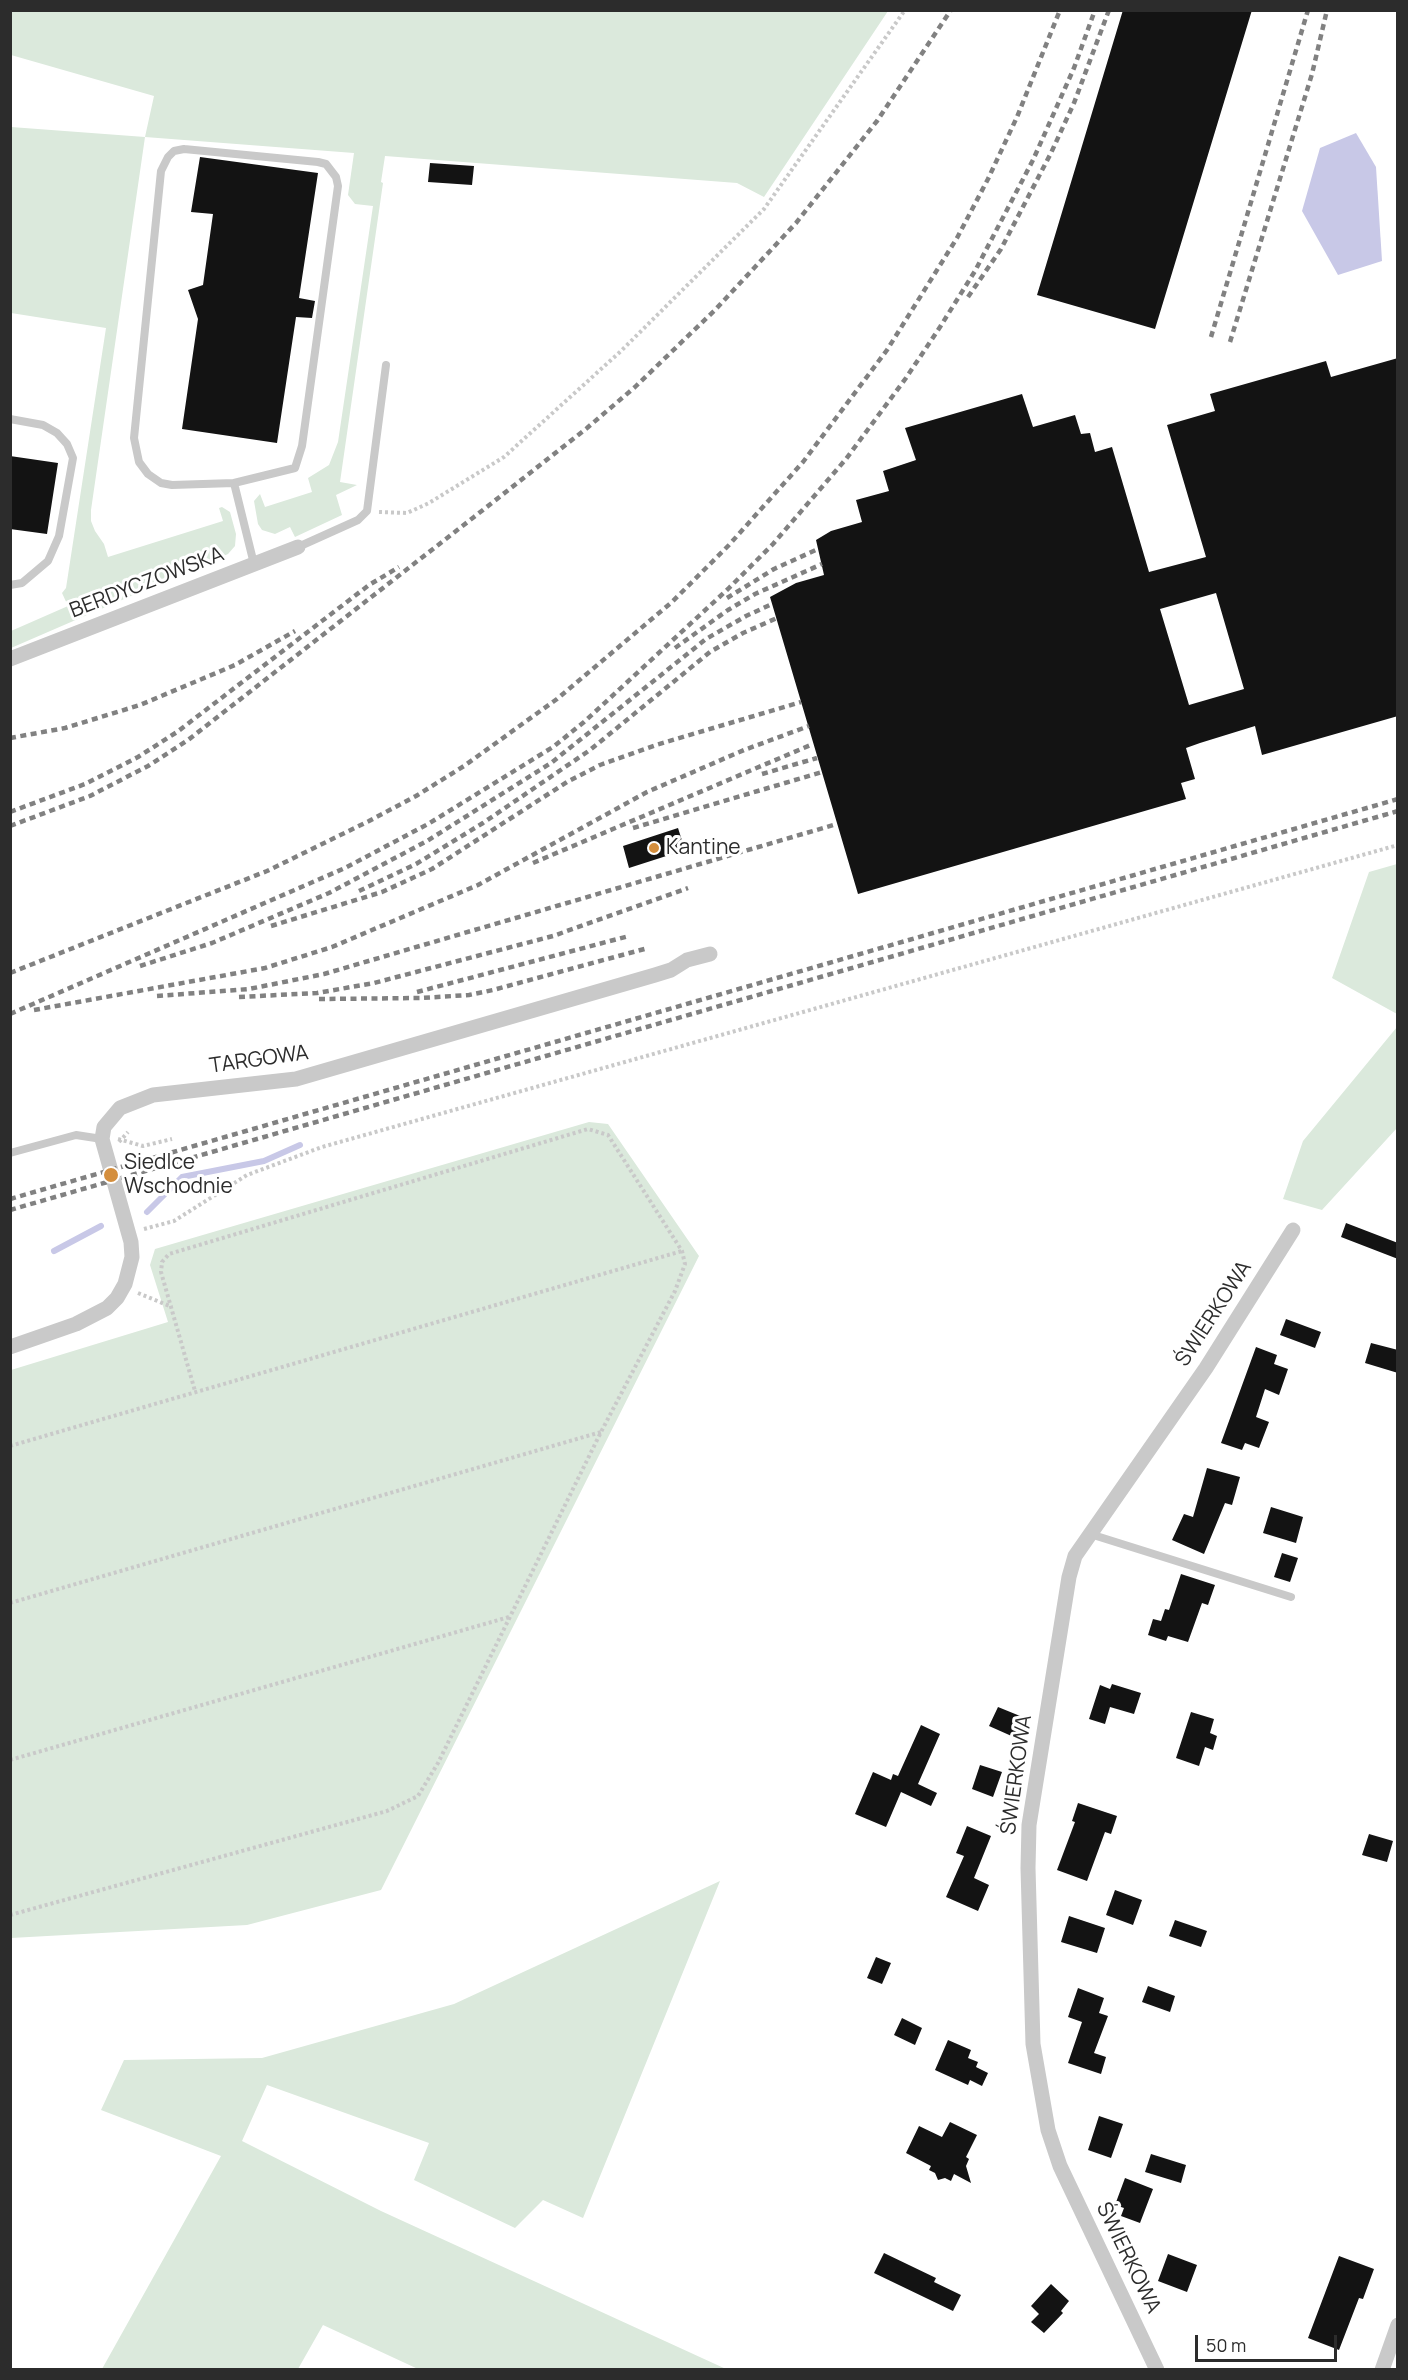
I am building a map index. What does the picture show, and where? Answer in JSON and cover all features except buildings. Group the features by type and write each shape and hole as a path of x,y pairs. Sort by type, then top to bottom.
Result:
{"street":[{"name":"BERDYCZOWSKA","path":"10,659 298,547"},
{"name":"TARGOWA","path":"102,1139 105,1127 120,1108 153,1095 296,1079 655,975 671,970 687,960 710,954"},
{"path":"10,1347 76,1324 106,1308 117,1298 125,1284 132,1257 129,1233 102,1139"},
{"name":"ŚWIERKOWA","path":"1157,2370 1060,2166 1048,2130 1033,2044 1029,1825 1069,1577 1075,1556 1206,1368 1293,1230"},
{"path":"1382,2370 1398,2325"}],"lane":[{"path":"184,149 318,162 331,169 338,186 302,446 295,468 234,483 172,485 161,483 148,474 139,462 134,438 160,171 168,156 174,151 184,149"},
{"path":"298,547 358,520 367,511 386,365"},
{"path":"10,420 43,425 57,433 67,444 73,458 59,536 48,561 22,582 10,585"},
{"path":"234,483 254,564"},
{"path":"10,1153 76,1135 102,1139"},
{"path":"1089,1533 1291,1597"}],"path":[{"path":"367,511 407,513 429,503 504,457 621,351 764,208 905,10"},
{"path":"129,1233 174,1221 247,1175 322,1147 1398,844"},
{"path":"10,1915 387,1811 418,1796 438,1762 601,1432 675,1290 685,1264 682,1251 608,1135 588,1129 169,1254 162,1262 161,1272 195,1391"},
{"path":"102,1139 120,1139 143,1146 172,1139"},
{"path":"10,1446 682,1251"},
{"path":"125,1284 137,1293 172,1306"},
{"path":"10,1603 601,1432"},
{"path":"10,1760 510,1617"}],"green space":[{"path":"10,11 888,11 764,197 737,183 385,156 340,482 357,485 336,495 342,515 295,537 290,527 275,534 262,530 258,524 254,501 260,494 265,507 312,492 308,478 329,465 338,442 373,206 355,204 348,195 354,153 145,137 154,96 11,55"},
{"path":"11,127 145,137 91,521 104,544 108,557 223,521 219,508 222,507 230,512 236,534 235,546 228,554 11,648 11,631 68,606 62,593 66,588 106,328 11,313"},
{"path":"1398,864 1397,1014 1332,978 1369,872"},
{"path":"1397,1027 1397,1128 1322,1210 1283,1199 1303,1141"},
{"path":"589,1122 608,1124 699,1256 381,1890 247,1925 11,1938 11,1370 168,1322 150,1265 155,1249"},
{"path":"720,1881 583,2218 543,2200 515,2228 414,2180 429,2143 267,2085 242,2141 381,2211 726,2369 418,2369 323,2325 298,2369 102,2369 221,2156 101,2110 124,2060 262,2058 454,2004"}],"water":[{"path":"1356,133 1376,167 1382,261 1338,275 1302,211 1320,148"}],"waterway":[{"path":"147,1212 182,1177 264,1161 300,1145"},
{"path":"54,1251 101,1226"}],"railway":[{"path":"10,826 90,796 148,766 188,740 587,428 635,387 715,310 796,223 877,121 951,10"},
{"path":"10,973 267,871 416,796 464,766 557,699 672,602 729,545 803,462 887,350 957,238 988,179 1017,117 1060,10"},
{"path":"10,1014 345,868 428,824 553,747 584,722 728,589 773,544 846,459 906,378 940,327 975,271 1033,160 1074,68 1095,10"},
{"path":"968,297 1001,249 1051,153 1074,103 1109,10"},
{"path":"1211,337 1308,10"},
{"path":"1230,342 1312,74 1327,10"},
{"path":"727,598 774,569 818,549"},
{"path":"675,648 728,610 755,594 822,564"},
{"path":"10,812 85,784 138,757 177,732 369,585 399,567"},
{"path":"140,966 212,943 329,893 427,841 551,763 706,639 772,604"},
{"path":"359,891 416,864 483,823 590,750 710,652 743,633 777,618"},
{"path":"10,738 65,728 140,705 235,665 295,631"},
{"path":"271,926 382,892 432,869 567,782 600,765 656,745 801,702"},
{"path":"34,1010 265,968 332,947 478,885 647,792 744,750 809,726"},
{"path":"533,863 813,744"},
{"path":"762,774 817,758"},
{"path":"633,828 822,772"},
{"path":"10,1199 1398,799"},
{"path":"10,1210 1398,811"},
{"path":"157,996 249,989 324,974 837,824"},
{"path":"239,997 317,993 374,983 553,936 688,888"},
{"path":"417,992 629,936"},
{"path":"319,999 469,995 648,948"}],"place":[{"name":"Kantine","path":"654,848"},
{"name":"Siedlce Wschodnie","path":"111,1175"}]}
